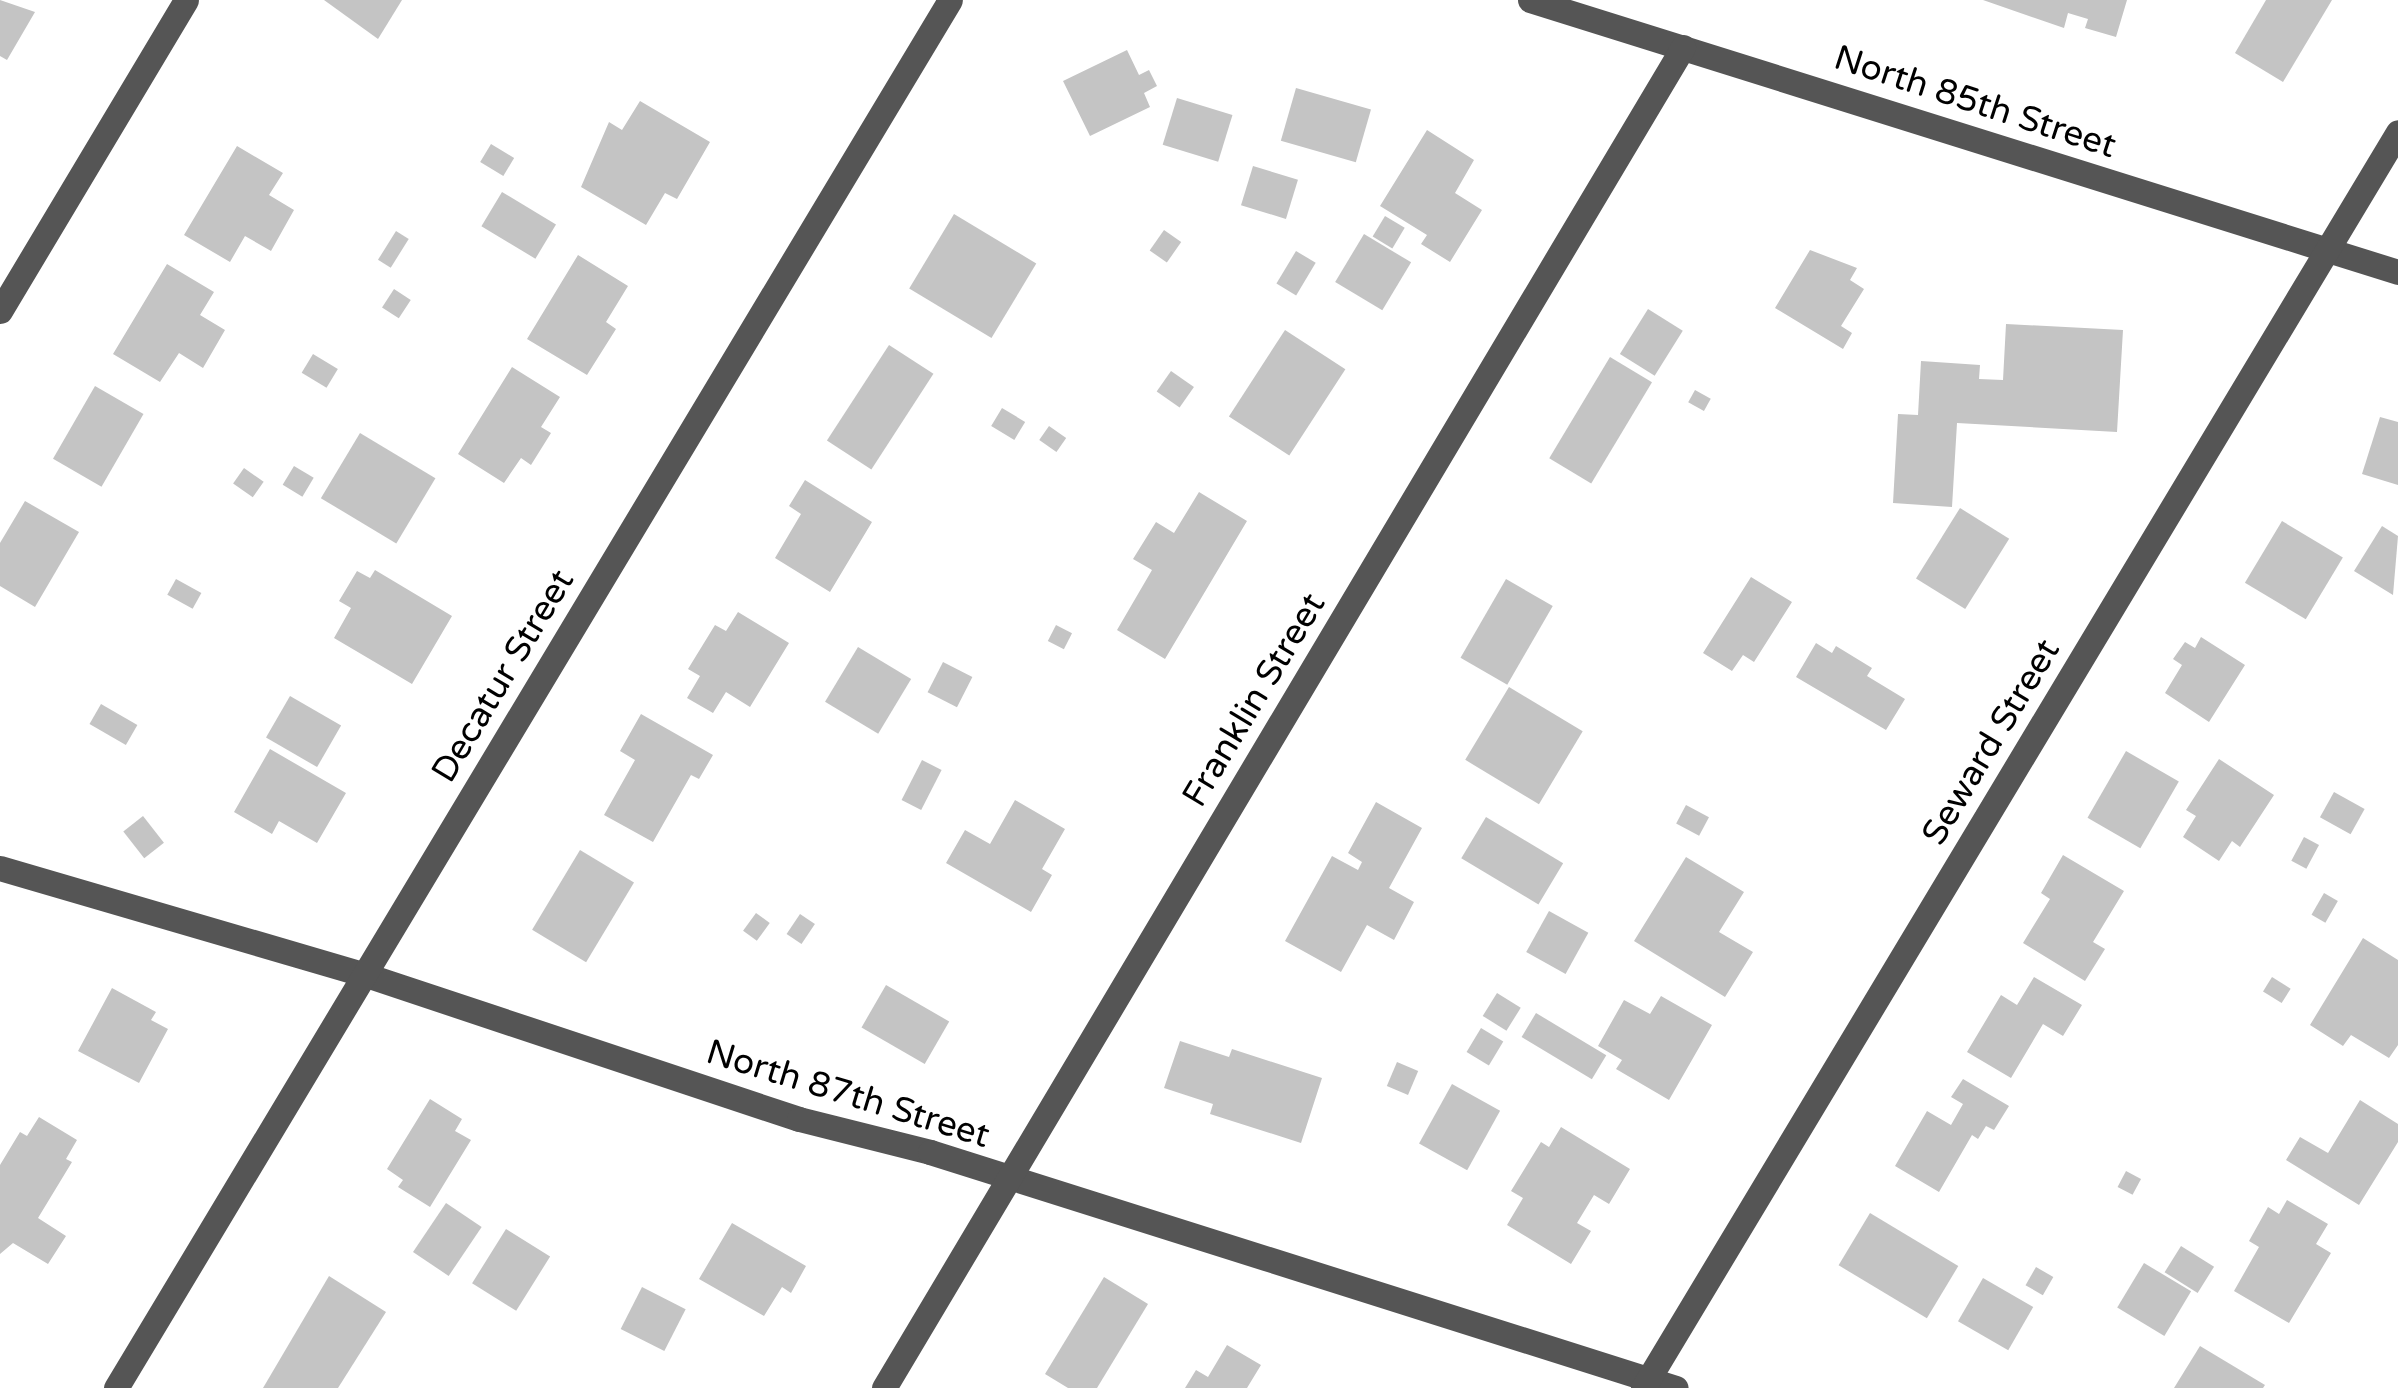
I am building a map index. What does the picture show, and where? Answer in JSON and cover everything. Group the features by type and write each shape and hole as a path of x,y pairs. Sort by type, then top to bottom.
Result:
{"street":[{"path":"0,310 186,0"},
{"name":"Decatur Street","path":"116,1388 950,0"},
{"name":"North 85th Street","path":"1530,0 2398,272"},
{"name":"Franklin Street","path":"884,1388 1683,47"},
{"name":"Seward Street","path":"1645,1384 2398,132"},
{"name":"North 87th Street","path":"0,868 366,975 798,1119 1010,1178 1645,1384 1676,1388"}],"building":[{"path":"0,0 35,12 7,60 0,56"},
{"path":"324,0 402,0 378,39"},
{"path":"1983,0 2127,0 2116,37 2085,28 2088,19 2068,13 2064,28"},
{"path":"2266,0 2332,0 2283,82 2235,53"},
{"path":"1127,50 1139,75 1149,70 1157,86 1144,93 1150,107 1090,136 1063,81"},
{"path":"1296,88 1371,109 1356,162 1281,141"},
{"path":"1177,98 1232,115 1218,162 1163,145"},
{"path":"640,101 710,142 677,199 665,193 646,225 581,187 609,122 622,130"},
{"path":"1427,130 1474,160 1455,193 1482,210 1450,262 1421,244 1427,235 1380,206"},
{"path":"491,144 514,158 503,176 480,162"},
{"path":"237,146 283,173 269,195 294,210 271,251 245,236 230,262 184,235"},
{"path":"1253,166 1298,180 1286,219 1241,205"},
{"path":"502,192 556,224 535,259 481,226"},
{"path":"954,214 1036,263 991,338 909,289"},
{"path":"1385,216 1405,228 1392,248 1373,237"},
{"path":"1164,230 1181,242 1167,263 1150,250"},
{"path":"396,231 409,239 391,268 378,260"},
{"path":"1364,234 1411,262 1382,310 1335,282"},
{"path":"1810,250 1857,268 1850,280 1864,289 1841,326 1852,333 1843,349 1775,308"},
{"path":"1296,251 1316,263 1296,295 1276,284"},
{"path":"578,255 628,286 606,322 616,329 587,375 527,339"},
{"path":"167,264 214,292 200,315 225,330 203,368 179,353 160,382 113,354"},
{"path":"394,289 411,300 399,318 382,307"},
{"path":"1648,309 1683,331 1655,376 1620,354"},
{"path":"2006,324 2123,330 2117,432 1957,423 1952,507 1893,503 1898,414 1918,415 1921,361 1980,365 1979,379 2003,380"},
{"path":"1285,330 1345,369 1289,456 1229,416"},
{"path":"889,345 933,374 871,469 827,441"},
{"path":"313,354 338,369 327,388 302,373"},
{"path":"1610,357 1652,382 1591,483 1549,458"},
{"path":"512,367 560,397 541,427 551,433 531,465 521,458 504,483 458,454"},
{"path":"1171,371 1194,387 1180,408 1157,391"},
{"path":"95,386 143,414 101,487 53,459"},
{"path":"1695,390 1711,399 1704,411 1688,402"},
{"path":"1002,408 1025,422 1014,440 991,426"},
{"path":"2380,417 2398,422 2398,485 2362,474"},
{"path":"1049,426 1066,438 1056,452 1039,440"},
{"path":"360,433 435,478 396,543 321,498"},
{"path":"294,466 314,478 302,497 283,485"},
{"path":"244,468 264,482 253,497 233,484"},
{"path":"805,480 872,522 830,592 775,558 801,514 789,506"},
{"path":"1199,492 1247,521 1165,659 1117,630 1152,570 1133,559 1156,522 1174,533"},
{"path":"25,501 79,532 35,607 0,586 0,543"},
{"path":"1960,508 2009,539 1965,609 1916,578"},
{"path":"2282,521 2343,558 2306,619 2245,583"},
{"path":"2382,526 2398,536 2393,595 2354,571"},
{"path":"375,570 452,616 412,684 334,638 351,608 339,601 357,571 370,578"},
{"path":"1751,577 1792,602 1754,662 1743,655 1732,671 1703,653"},
{"path":"176,579 201,593 193,609 167,595"},
{"path":"1506,579 1553,606 1507,685 1460,658"},
{"path":"738,612 789,643 750,707 726,692 713,713 687,698 700,676 688,669 715,625 726,631"},
{"path":"1056,625 1072,633 1064,649 1048,641"},
{"path":"2201,637 2245,665 2209,722 2165,693 2182,665 2173,659 2185,642 2195,648"},
{"path":"1816,643 1832,653 1836,646 1872,668 1867,676 1905,699 1886,730 1796,677"},
{"path":"858,647 911,679 878,734 825,702"},
{"path":"943,662 972,677 957,707 928,692"},
{"path":"1509,687 1583,731 1539,804 1465,760"},
{"path":"290,696 341,726 317,767 266,738"},
{"path":"101,704 137,725 126,745 90,724"},
{"path":"641,714 713,755 699,779 691,775 653,842 604,815 635,760 620,751"},
{"path":"270,749 346,793 317,843 279,821 272,834 234,812"},
{"path":"2126,751 2179,782 2140,848 2088,818"},
{"path":"2219,759 2274,795 2240,847 2232,841 2219,861 2183,837 2196,816 2186,810"},
{"path":"922,760 942,770 921,810 902,800"},
{"path":"2334,792 2365,809 2351,834 2320,817"},
{"path":"1015,800 1065,829 1042,869 1052,875 1031,912 946,863 965,830 990,844"},
{"path":"1376,802 1422,828 1389,888 1414,902 1394,940 1367,925 1341,972 1285,941 1332,856 1358,870 1362,862 1348,853"},
{"path":"1686,805 1709,817 1699,836 1676,824"},
{"path":"143,816 164,843 144,858 123,831"},
{"path":"1486,817 1563,863 1538,904 1461,858"},
{"path":"2304,837 2319,845 2306,869 2291,861"},
{"path":"580,850 634,882 586,962 532,930"},
{"path":"2063,855 2124,891 2093,942 2105,949 2085,981 2023,943 2050,899 2041,893"},
{"path":"1686,857 1744,892 1719,932 1753,952 1725,997 1634,941"},
{"path":"2324,893 2338,901 2325,923 2312,915"},
{"path":"1549,911 1588,933 1566,974 1526,952"},
{"path":"756,913 770,923 757,941 743,931"},
{"path":"800,914 815,924 802,944 787,934"},
{"path":"2363,938 2398,960 2398,1045 2389,1058 2351,1035 2343,1046 2310,1025"},
{"path":"2034,977 2082,1005 2063,1036 2043,1024 2011,1078 1967,1052 2001,995 2017,1005"},
{"path":"2272,977 2291,989 2282,1003 2263,991"},
{"path":"886,985 949,1021 925,1064 862,1027"},
{"path":"112,988 156,1012 151,1020 168,1029 139,1083 78,1051"},
{"path":"1497,993 1521,1008 1506,1031 1483,1016"},
{"path":"1661,996 1712,1025 1669,1100 1616,1069 1622,1060 1598,1046 1624,1000 1650,1014"},
{"path":"1536,1013 1606,1055 1592,1079 1522,1037"},
{"path":"1481,1028 1503,1041 1489,1065 1467,1052"},
{"path":"1180,1041 1229,1057 1232,1049 1322,1078 1301,1143 1210,1114 1213,1104 1164,1088"},
{"path":"1397,1062 1418,1071 1408,1095 1387,1086"},
{"path":"1963,1079 2009,1106 1994,1130 1986,1126 1978,1139 1972,1135 1939,1192 1895,1166 1927,1111 1951,1125 1963,1104 1951,1097"},
{"path":"1452,1084 1500,1111 1467,1170 1419,1143"},
{"path":"430,1099 462,1119 455,1131 471,1140 430,1207 398,1187 403,1180 387,1169"},
{"path":"2360,1100 2398,1124 2398,1142 2359,1205 2286,1160 2300,1137 2328,1153"},
{"path":"39,1117 77,1140 66,1159 72,1162 38,1218 66,1236 48,1264 13,1243 0,1254 0,1165 20,1132 27,1136"},
{"path":"1561,1127 1630,1169 1609,1204 1594,1195 1577,1223 1591,1231 1571,1264 1507,1225 1523,1198 1511,1191 1541,1142 1549,1147"},
{"path":"2126,1171 2141,1179 2133,1195 2118,1187"},
{"path":"2287,1200 2328,1224 2316,1244 2331,1253 2289,1323 2234,1291 2259,1247 2249,1241 2268,1207 2279,1214"},
{"path":"446,1203 482,1227 449,1276 413,1252"},
{"path":"1870,1213 1958,1266 1927,1318 1839,1265"},
{"path":"732,1223 806,1266 791,1293 782,1287 764,1316 699,1279"},
{"path":"506,1229 550,1257 516,1311 472,1283"},
{"path":"2181,1246 2214,1267 2198,1293 2165,1272"},
{"path":"2144,1263 2191,1291 2164,1336 2117,1308"},
{"path":"2036,1267 2053,1277 2043,1295 2026,1285"},
{"path":"329,1276 386,1312 338,1388 263,1388"},
{"path":"1104,1277 1148,1304 1097,1388 1068,1388 1045,1374"},
{"path":"1983,1278 2033,1307 2008,1350 1958,1321"},
{"path":"642,1287 686,1309 664,1351 621,1329"},
{"path":"1227,1345 1261,1365 1247,1388 1185,1388 1196,1370 1208,1377"},
{"path":"2200,1346 2265,1385 2174,1388"}]}
